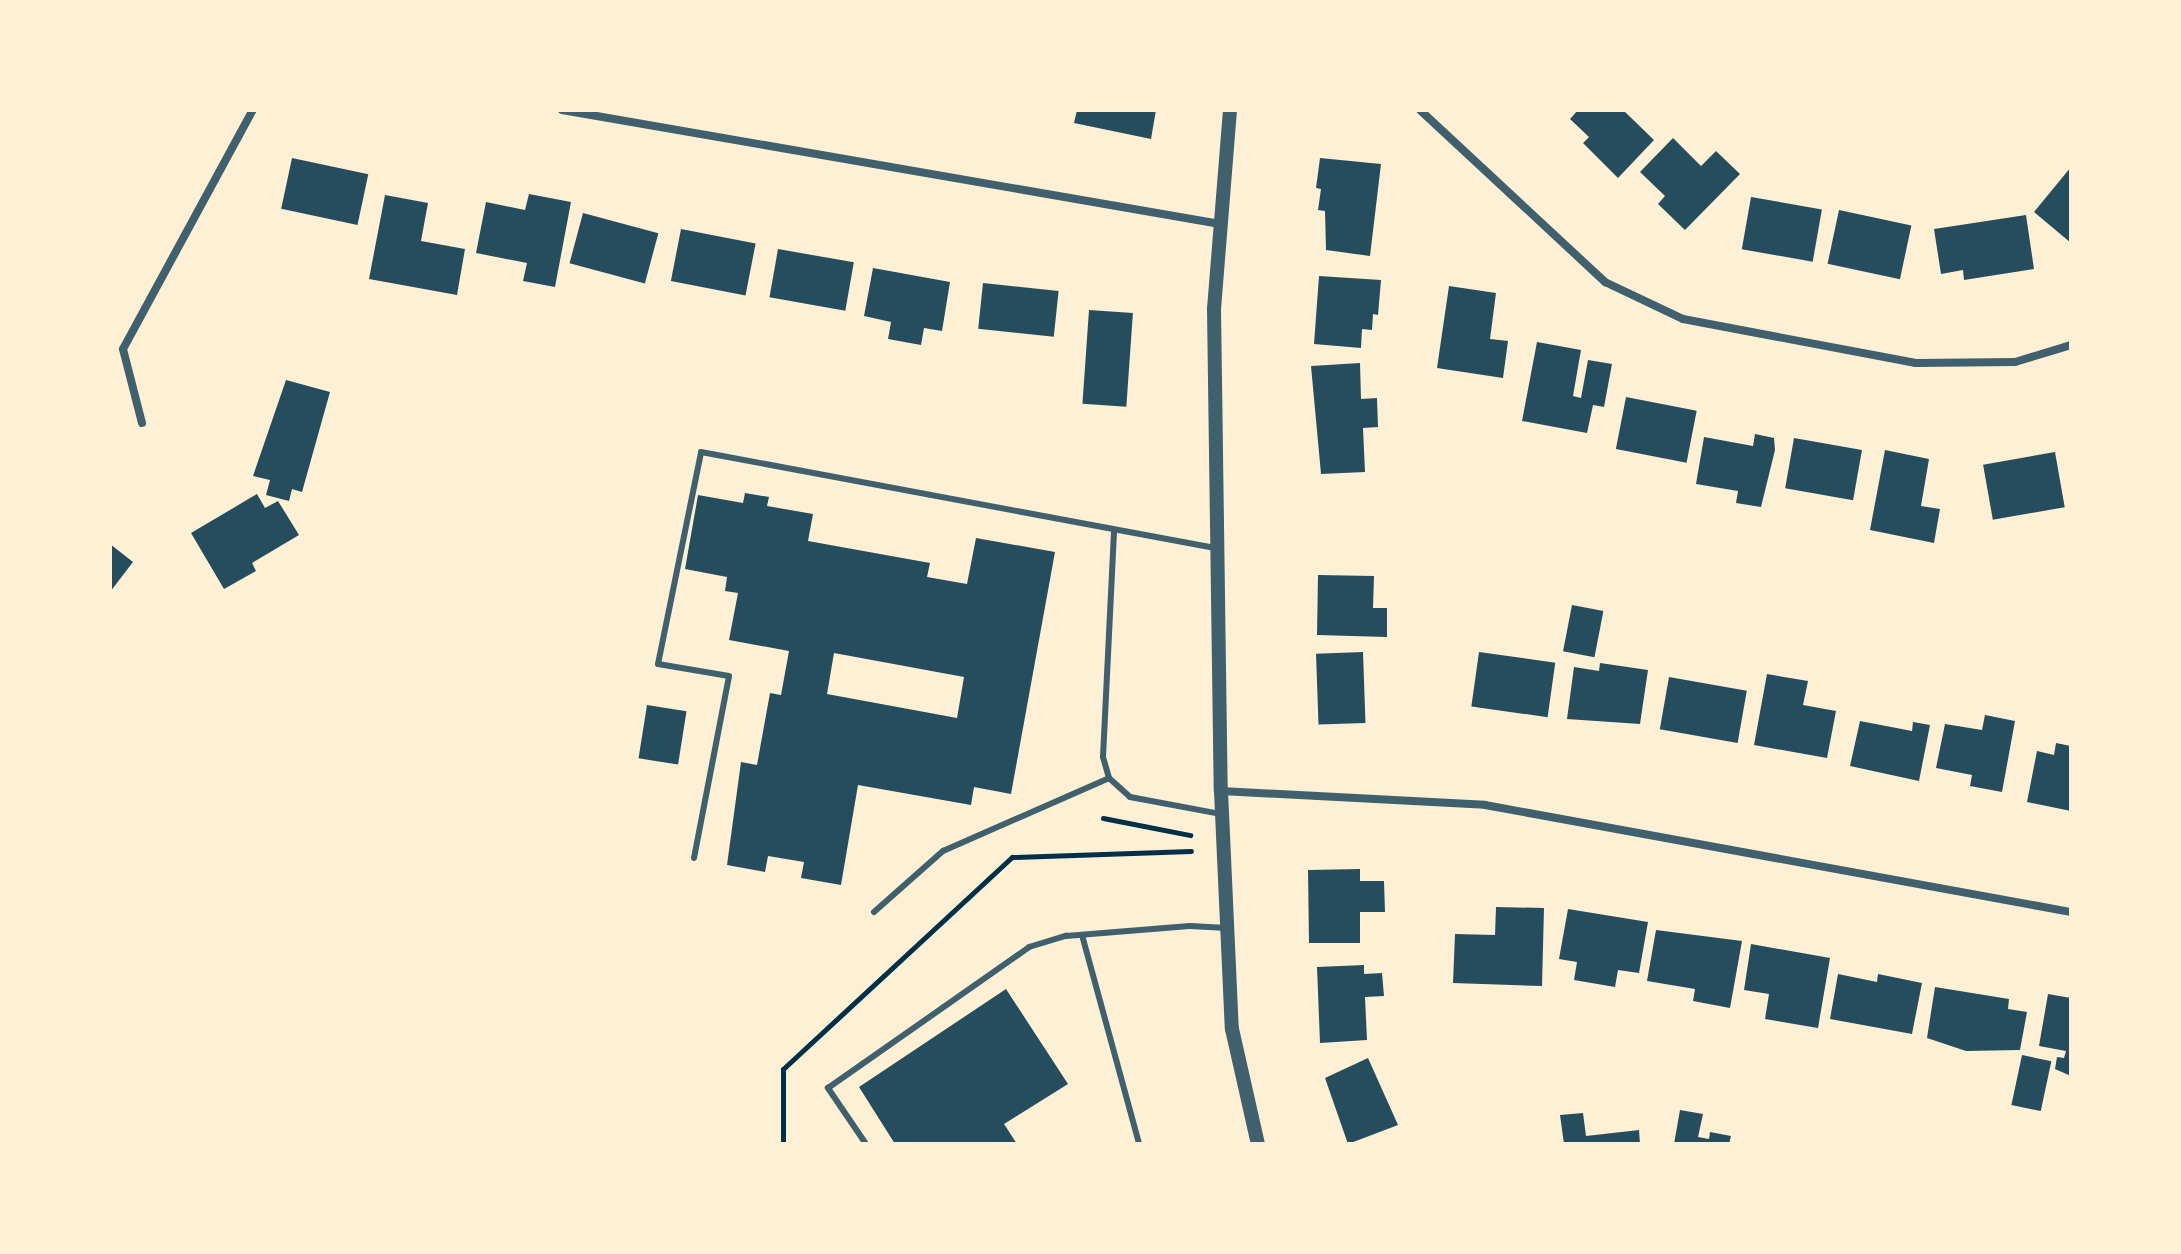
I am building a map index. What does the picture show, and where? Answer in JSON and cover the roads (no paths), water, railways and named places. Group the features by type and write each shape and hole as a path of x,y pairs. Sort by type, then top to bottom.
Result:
{"street":[{"path":"142,423 123,349 253,110"},
{"path":"562,110 1220,224"},
{"path":"1230,110 1214,309 1221,791 1232,1029 1258,1144"},
{"path":"1420,110 1605,282 1683,319 1916,363 2015,362 2071,345"},
{"path":"1221,791 1485,805 2071,912"}],"lane":[{"path":"694,858 729,676 658,664 701,452 1114,532 1218,549"},
{"path":"1114,532 1103,757 1109,778 1130,797 1222,814"},
{"path":"874,912 943,851 1109,778"},
{"path":"866,1144 828,1088 1029,947 1082,935 1190,926 1227,928"},
{"path":"1082,935 1139,1144"}]}
